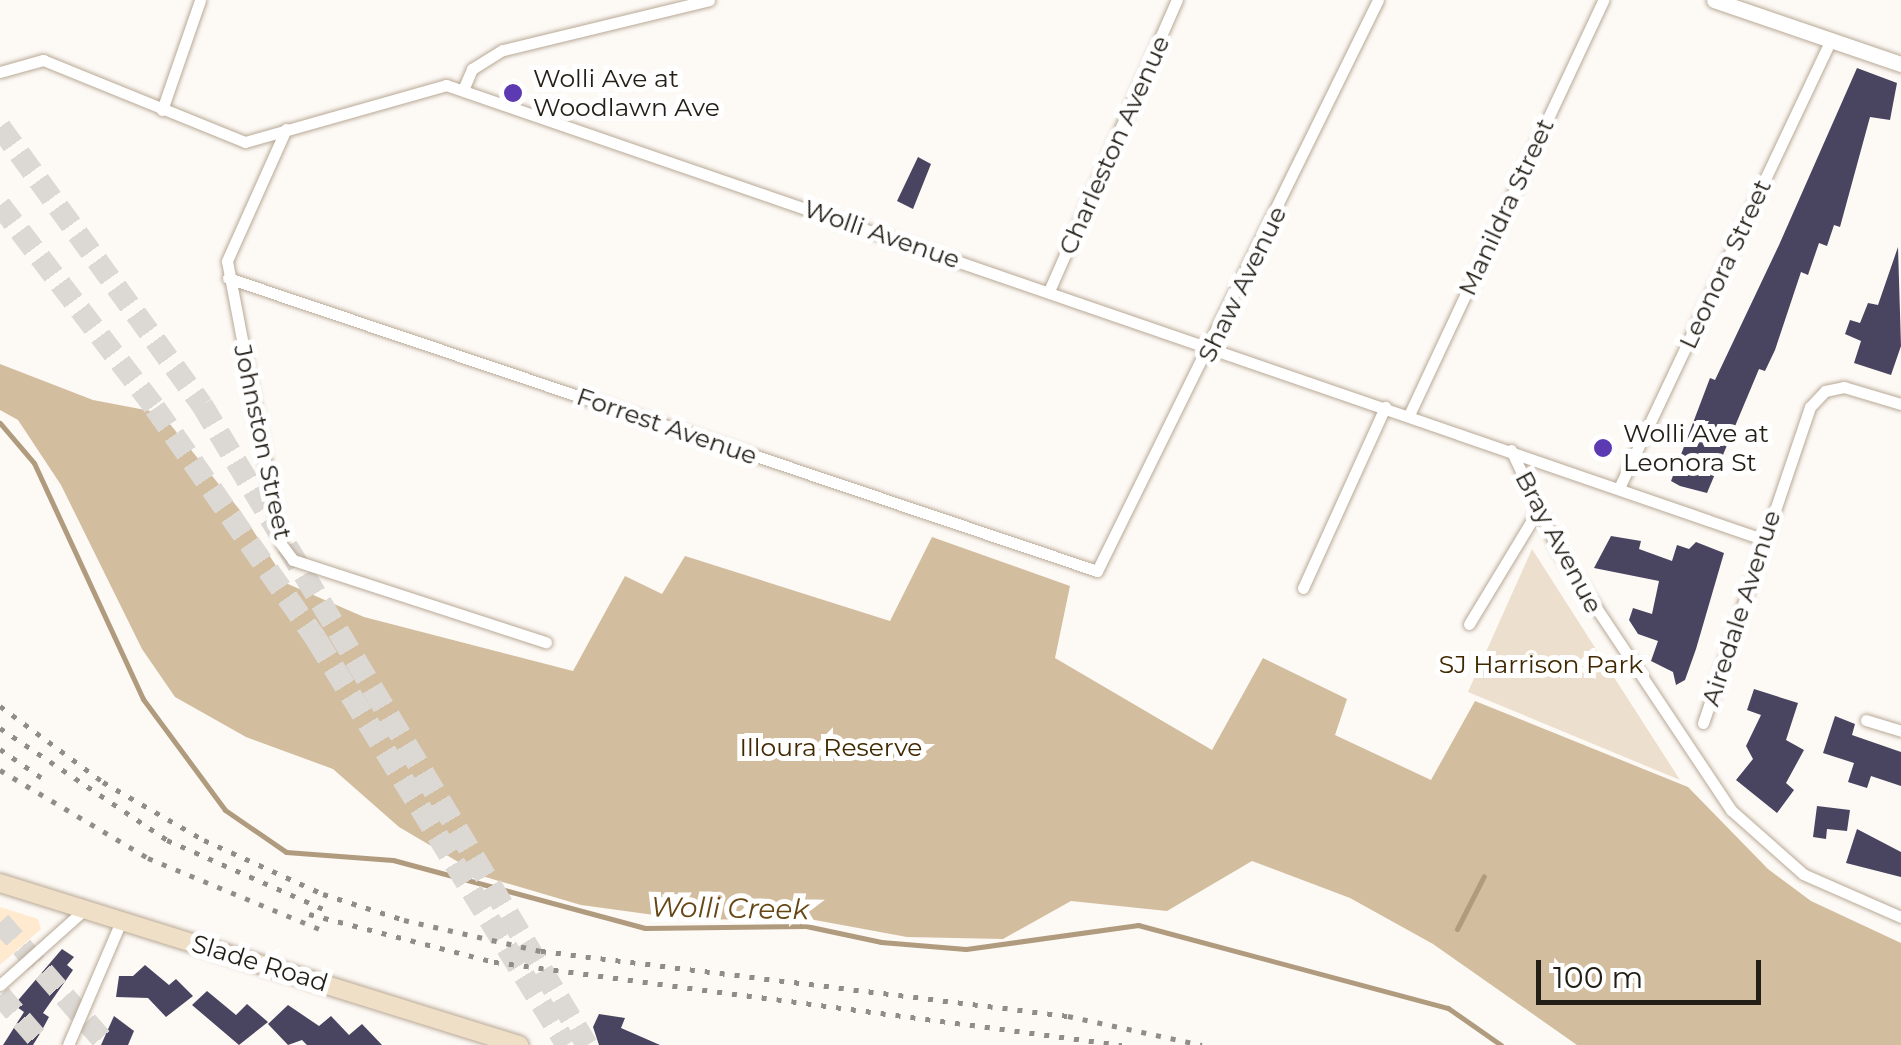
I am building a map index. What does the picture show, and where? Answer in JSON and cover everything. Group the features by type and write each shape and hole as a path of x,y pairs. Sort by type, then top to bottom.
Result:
{"main road":[{"name":"Slade Road","path":"0,882 487,1040 519,1045"}],"street":[{"path":"162,110 200,0"},
{"path":"463,90 472,69 503,50 709,0"},
{"name":"Charleston Avenue","path":"1050,291 1177,0"},
{"name":"Shaw Avenue","path":"1104,567 1378,0"},
{"name":"Manildra Street","path":"1408,414 1604,0"},
{"path":"1714,0 1901,64"},
{"name":"Leonora Street","path":"1619,488 1831,40"},
{"name":"Wolli Avenue","path":"0,72 42,60 236,141 438,85 463,90 1762,539"},
{"name":"Johnston Street","path":"286,129 227,261 281,544 293,560 546,642"},
{"name":"Forrest Avenue","path":"228,278 1086,567 1104,567"},
{"name":"Airedale Avenue","path":"1703,723 1762,539 1816,398 1834,388 1901,404"},
{"path":"1303,588 1385,406"},
{"name":"Bray Avenue","path":"1511,450 1538,510 1613,640 1731,810 1802,874 1901,917"},
{"path":"1469,624 1538,510"},
{"path":"1866,720 1901,732"},
{"path":"0,985 85,909"},
{"path":"68,1045 122,919"}],"shaded area":[{"path":"0,907 38,919 41,929 0,965"}],"green space":[{"name":"Illoura Reserve","path":"0,364 93,400 161,413 239,509 288,584 364,617 573,671 625,576 662,594 685,556 890,621 932,537 1070,586 1055,658 1212,750 1263,658 1347,699 1335,735 1431,780 1475,701 1688,787 1768,869 1811,901 1901,943 1901,1045 1577,1045 1433,944 1350,898 1252,861 1167,911 1071,901 1003,939 907,937 804,918 691,920 581,905 482,876 399,827 333,769 246,737 175,697 142,649 61,485 18,420 0,410"},
{"name":"SJ Harrison Park","path":"1532,549 1601,657 1680,780 1468,692"}],"building":[{"path":"1857,68 1897,83 1890,120 1870,117 1840,227 1834,225 1827,246 1819,243 1808,275 1801,272 1775,350 1765,371 1759,369 1707,493 1680,486 1671,481 1710,378 1715,380"},
{"path":"918,157 931,164 913,209 897,201"},
{"path":"1898,247 1901,346 1891,375 1854,363 1861,341 1845,334 1850,320 1860,323 1868,303 1878,305"},
{"path":"1611,536 1641,541 1639,549 1672,561 1677,545 1689,549 1696,542 1724,553 1685,680 1676,685 1673,672 1651,661 1658,641 1638,634 1629,620 1633,608 1652,614 1659,581 1594,568"},
{"path":"1754,689 1798,703 1786,740 1804,750 1786,783 1794,790 1777,813 1736,780 1753,759 1746,746 1761,715 1747,710"},
{"path":"1835,716 1855,724 1852,735 1901,752 1901,786 1871,776 1867,788 1848,782 1854,763 1823,753"},
{"path":"1817,806 1850,810 1847,831 1827,829 1826,839 1813,837"},
{"path":"1857,829 1901,852 1901,877 1846,863"},
{"path":"62,949 74,957 67,965 73,970 43,1013 49,1017 41,1032 33,1045 3,1045 24,1012 14,1005"},
{"path":"145,965 169,985 176,979 193,996 166,1017 148,998 116,997 119,976 133,976"},
{"path":"207,991 236,1015 247,1004 268,1022 239,1045 192,1005"},
{"path":"288,1005 319,1026 331,1016 349,1035 362,1024 382,1045 307,1045 302,1040 288,1045 268,1024"},
{"path":"599,1014 625,1018 621,1028 660,1045 599,1045 593,1027"},
{"path":"114,1016 134,1031 128,1045 101,1045"}],"waterway":[{"name":"Wolli Creek","path":"0,423 34,463 143,699 225,810 286,852 393,860 645,928 806,926 881,942 966,949 1138,925 1448,1008 1501,1045"},
{"path":"1457,929 1484,876"}],"tunnel":[{"path":"0,127 202,405 587,1045"},
{"path":"0,205 155,408 316,639 567,1045"},
{"path":"0,922 107,1045"},
{"path":"0,995 43,1045"}],"railway":[{"path":"0,706 103,782 204,840 323,894 404,920 541,951 1068,1016 1202,1045"},
{"path":"0,728 167,840 326,910"},
{"path":"0,749 42,778"},
{"path":"0,770 148,858 319,929"},
{"path":"309,914 494,962 1122,1045"}],"place":[{"name":"Wolli Ave at Woodlawn Ave","path":"513,93"},
{"name":"Wolli Ave at Leonora St","path":"1603,448"}]}
